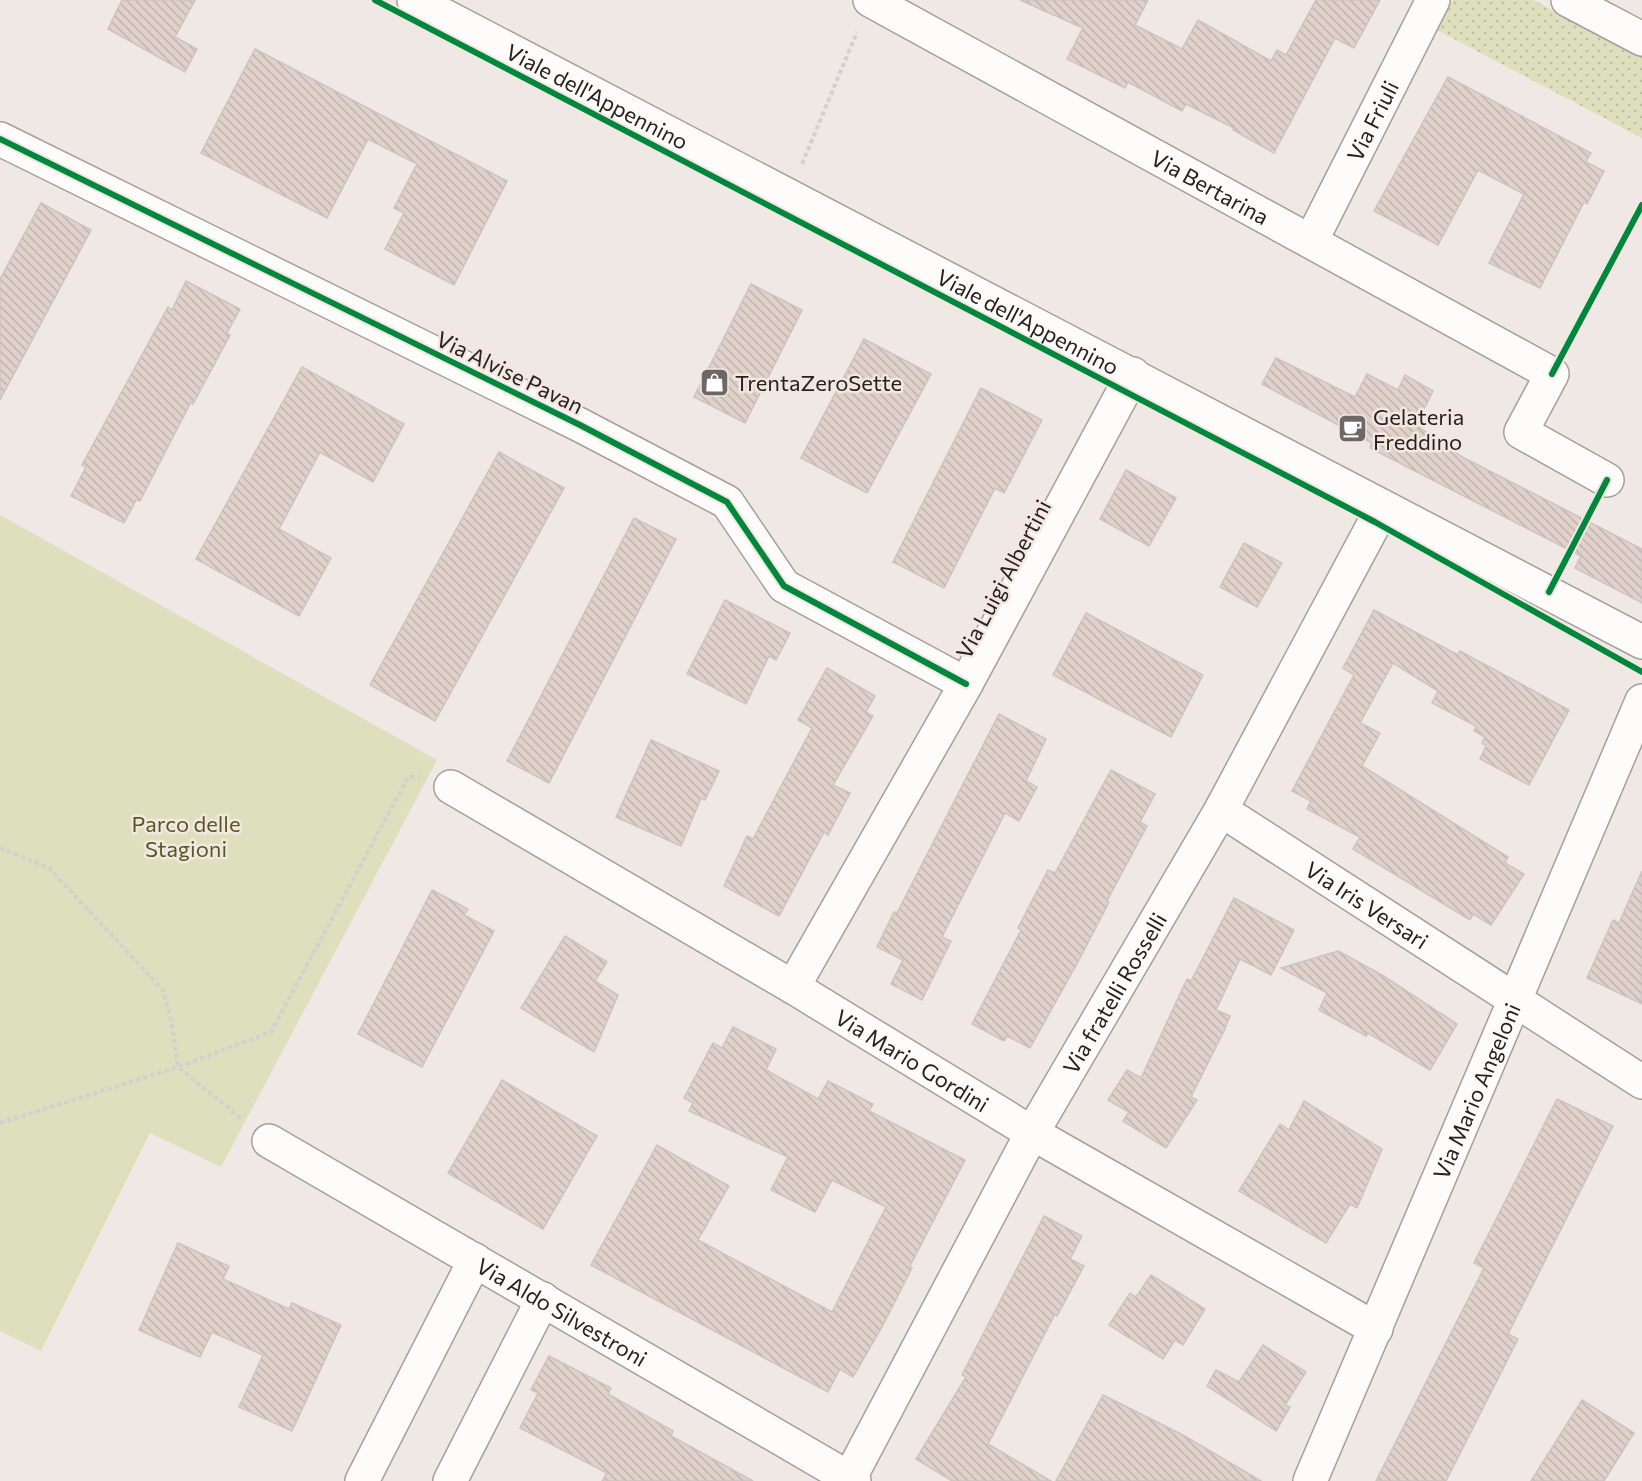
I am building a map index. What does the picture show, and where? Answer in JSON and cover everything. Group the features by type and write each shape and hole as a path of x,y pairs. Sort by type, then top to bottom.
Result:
{"street":[{"name":"Viale dell'Appennino","path":"414,0 788,198 1133,374 1642,642"},
{"name":"Via Friuli","path":"1311,241 1433,0"},
{"path":"1568,0 1642,39"},
{"name":"Via Bertarina","path":"870,1 1552,374 1521,432 1607,480"},
{"name":"Via Alvise Pavan","path":"0,139 580,425 727,502 784,586 966,684"},
{"name":"Via Luigi Albertini","path":"793,987 966,684 1133,374"},
{"name":"Via fratelli Rosselli","path":"850,1480 1032,1133 1221,810 1374,522 1387,509"},
{"name":"Via Mario Angeloni","path":"1310,1481 1642,701"},
{"name":"Via Mario Gordini","path":"451,787 793,987 1032,1133 1376,1329"},
{"name":"Via Iris Versari","path":"1221,810 1642,1082"},
{"name":"Via Aldo Silvestroni","path":"269,1141 850,1480"},
{"path":"362,1481 475,1260"},
{"path":"450,1481 543,1299"}],"path":[{"path":"788,198 870,1"},
{"path":"0,1123 178,1067 271,1032 408,777 429,775 451,787"},
{"path":"0,848 50,868 163,990 172,1024 178,1067 269,1141"}],"green space":[{"path":"1453,0 1533,0 1642,56 1642,138 1437,30"},
{"name":"Parco delle Stagioni","path":"0,515 437,760 221,1167 150,1133 41,1351 0,1331"}],"building":[{"path":"122,0 195,0 175,37 197,49 185,72 108,29"},
{"path":"1020,0 1148,0 1135,25 1182,49 1198,20 1271,61 1277,50 1286,55 1316,0 1380,0 1354,48 1335,38 1274,153 1233,130 1234,128 1186,104 1182,111 1128,82 1125,88 1067,59 1083,28"},
{"path":"255,49 507,181 454,285 385,249 404,213 394,208 417,164 368,139 327,218 201,153"},
{"path":"1448,77 1591,153 1586,162 1604,171 1587,204 1584,202 1540,288 1489,263 1524,194 1478,170 1438,245 1374,211"},
{"path":"41,203 91,230 0,400 0,279"},
{"path":"186,281 240,309 227,333 230,335 193,404 191,402 140,501 136,500 124,523 71,496 86,467 82,465 168,307 172,310"},
{"path":"751,284 802,310 745,423 694,397"},
{"path":"864,339 931,374 867,493 801,458"},
{"path":"1276,358 1355,397 1367,374 1398,390 1405,375 1433,391 1416,425 1464,458 1642,549 1642,603 1575,568 1581,556 1370,448 1372,443 1262,384"},
{"path":"302,367 404,424 373,482 320,452 279,529 331,558 299,616 196,559"},
{"path":"981,388 1042,420 1004,493 995,488 944,588 893,562"},
{"path":"499,452 564,488 435,721 370,685"},
{"path":"1126,470 1176,498 1149,546 1100,519"},
{"path":"634,518 676,539 549,783 507,761"},
{"path":"1244,543 1282,563 1257,607 1220,587"},
{"path":"725,600 790,633 776,660 769,656 746,704 687,674"},
{"path":"1374,610 1458,655 1460,651 1569,710 1529,785 1480,759 1486,746 1482,743 1485,737 1474,731 1476,726 1432,703 1438,691 1393,663 1360,723 1380,733 1362,766 1508,857 1505,863 1524,874 1491,925 1473,914 1470,920 1353,849 1360,837 1307,809 1311,801 1292,791 1354,675 1343,668"},
{"path":"1086,613 1203,675 1171,737 1053,675"},
{"path":"827,668 875,696 866,712 873,716 833,785 850,793 828,835 824,832 779,916 724,886 747,836 753,839 812,728 798,720"},
{"path":"999,714 1046,739 1026,781 1037,787 1019,821 1005,813 942,937 951,941 922,1000 891,984 903,960 877,947 894,912 897,913"},
{"path":"651,740 719,771 705,800 701,798 681,846 616,817"},
{"path":"1111,770 1155,794 1140,822 1147,826 1079,960 1030,1048 1007,1036 1004,1041 972,1024 1021,930 1018,928 1048,870 1055,873"},
{"path":"1642,871 1642,1004 1587,978 1613,920 1619,923"},
{"path":"432,890 468,909 464,915 494,931 422,1067 358,1034"},
{"path":"1234,898 1294,930 1271,975 1240,959 1216,1010 1230,1016 1225,1029 1191,1097 1197,1100 1166,1148 1123,1121 1129,1112 1108,1100 1127,1070 1141,1078 1187,979 1191,981"},
{"path":"565,936 607,962 595,981 618,995 594,1052 521,1008"},
{"path":"1338,951 1382,975 1457,1024 1430,1070 1368,1033 1366,1036 1319,1010 1327,993 1281,968"},
{"path":"733,1027 776,1049 766,1070 818,1099 828,1081 873,1104 869,1111 965,1160 910,1266 912,1268 882,1327 853,1377 840,1369 828,1392 591,1265 657,1145 729,1186 698,1240 832,1312 886,1207 832,1180 815,1212 771,1190 788,1157 689,1111 693,1103 684,1098 713,1043 722,1048"},
{"path":"502,1080 597,1136 543,1229 448,1173"},
{"path":"1557,1099 1613,1126 1508,1334 1518,1339 1446,1481 1376,1481 1484,1268 1474,1263"},
{"path":"1304,1101 1382,1149 1357,1208 1350,1204 1326,1243 1239,1191 1280,1124 1289,1130"},
{"path":"1044,1216 1082,1236 1070,1259 1084,1266 1057,1316 1055,1314 988,1444 1051,1481 952,1481 916,1459 966,1377 962,1375"},
{"path":"178,1243 229,1266 223,1279 289,1309 292,1303 341,1325 292,1431 239,1407 263,1355 212,1332 200,1357 139,1330"},
{"path":"1151,1275 1205,1309 1183,1345 1175,1340 1163,1359 1109,1325 1130,1293 1136,1297"},
{"path":"1263,1345 1306,1372 1285,1405 1290,1407 1276,1431 1207,1386 1216,1370 1239,1382"},
{"path":"549,1356 611,1388 608,1394 673,1431 671,1436 753,1481 602,1481 607,1473 520,1428 538,1393 531,1390"},
{"path":"1103,1395 1183,1435 1261,1481 1056,1481"},
{"path":"1582,1400 1634,1433 1604,1481 1531,1481"}],"cycle path":[{"path":"375,0 1375,522 1642,672"},
{"path":"0,139 580,425 727,502 784,586 966,684"},
{"path":"1552,374 1642,205"},
{"path":"1549,592 1607,480"}],"place":[{"name":"TrentaZeroSette","path":"714,382"},
{"name":"Gelateria Freddino","path":"1352,429"}]}
